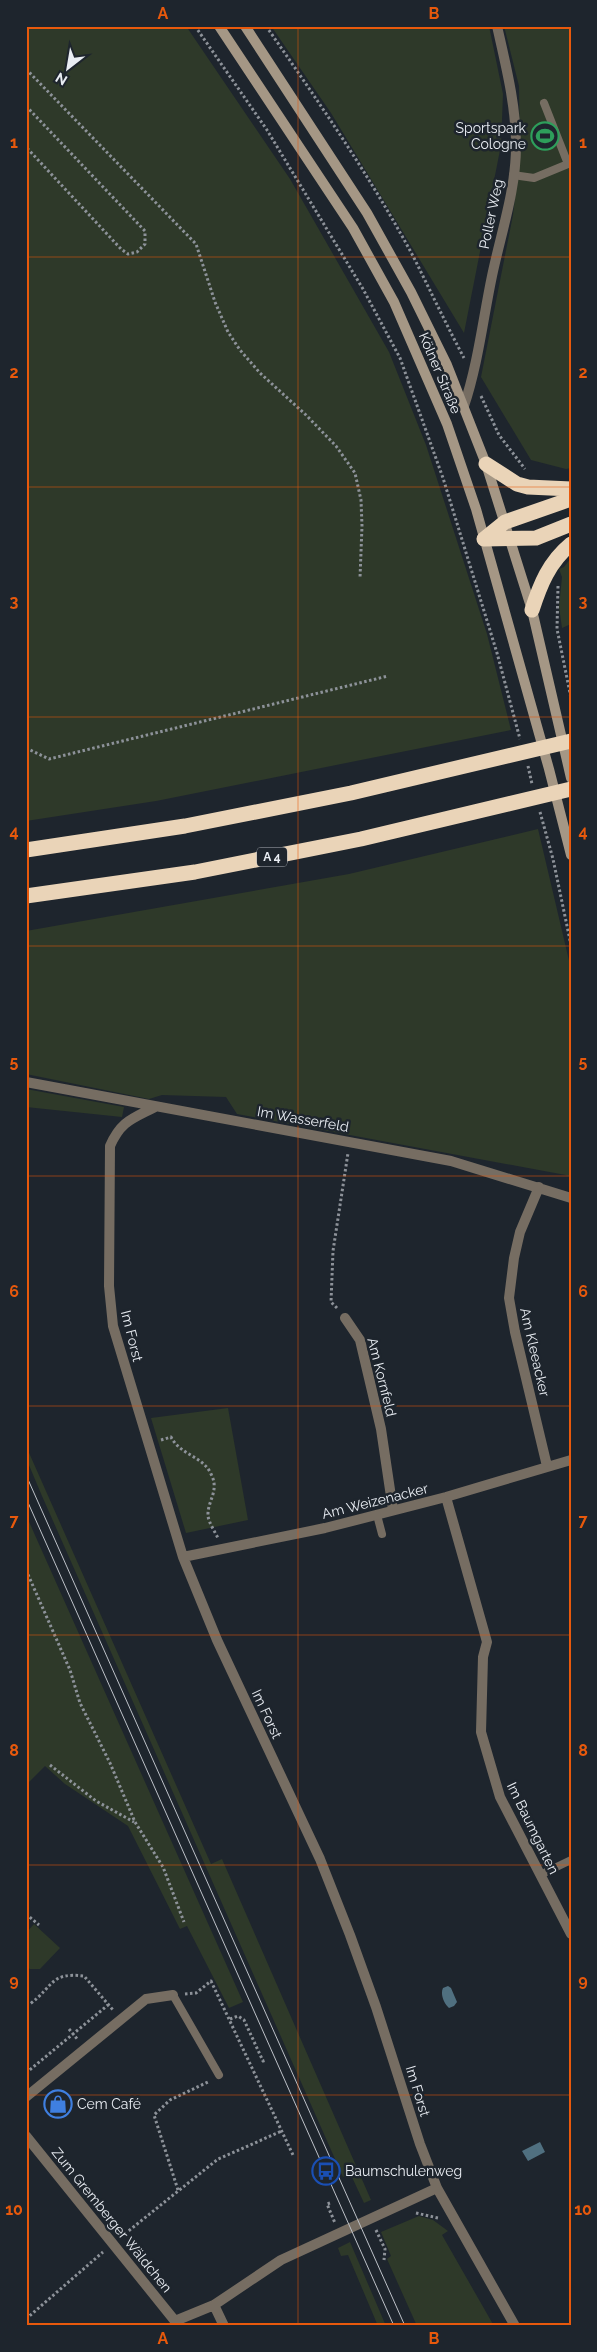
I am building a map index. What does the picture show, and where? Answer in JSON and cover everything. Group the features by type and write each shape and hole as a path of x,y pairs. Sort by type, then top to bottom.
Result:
{"highway":[{"path":"486,464 517,484 528,487 571,489"},
{"path":"484,539 505,522 571,499"},
{"path":"484,539 536,538 571,524"},
{"path":"532,610 543,578 563,551 571,544"},
{"path":"26,850 185,826 351,793 571,741"},
{"name":"A 4","path":"26,896 195,872 361,839 571,790"}],"main road":[{"name":"Kölner Straße","path":"219,26 353,228 394,302 447,424 484,539 549,769 571,855"},
{"name":"Kölner Straße","path":"245,26 367,213 411,292 447,365 486,464 532,610 554,713 571,778"}],"street":[{"name":"Poller Weg","path":"464,406 473,378 487,297 513,175 516,147 514,101 498,26"},
{"name":"Im Wasserfeld","path":"26,1082 451,1161 571,1198"},
{"name":"Im Forst","path":"155,1107 127,1122 117,1130 110,1146 108,1286 113,1326 183,1556 217,1640 320,1860 350,1934 376,2007 420,2144 437,2188 515,2326"},
{"name":"Am Kleeacker","path":"539,1187 520,1232 514,1258 509,1298 515,1332 548,1466"},
{"name":"Am Kornfeld","path":"345,1318 354,1329 362,1349 381,1429 394,1510"},
{"name":"Am Weizenacker","path":"183,1556 325,1528 446,1497 571,1460"},
{"name":"Im Baumgarten","path":"446,1497 487,1642 483,1657 480,1732 500,1797 571,1934"},
{"path":"26,2097 146,1999 172,1995"},
{"name":"Zum Gremberger Wäldchen","path":"26,2136 114,2243 175,2324"},
{"path":"175,2324 214,2305 281,2260 437,2188"},
{"path":"214,2305 224,2326"}],"lane":[{"path":"513,175 534,178 568,164 544,103"},
{"path":"377,1515 382,1534"},
{"path":"540,1875 571,1860"},
{"path":"172,1995 219,2075"}],"path":[{"path":"195,26 267,130 363,289 400,358 443,478 497,653 522,746"},
{"path":"26,69 196,244 215,302 228,332 240,350 260,373 306,414 336,446 355,472 361,500 360,578"},
{"path":"26,106 145,231 145,244 137,252 128,254 121,249 26,147"},
{"path":"557,630 571,698"},
{"path":"26,748 48,759 388,676"},
{"path":"527,765 535,793"},
{"path":"537,803 571,944"},
{"path":"345,1318 331,1302 333,1251 350,1141"},
{"path":"147,1439 163,1440 171,1437 179,1449 201,1461 208,1468 212,1474 215,1488 208,1516 224,1549"},
{"path":"26,1570 70,1670 80,1703 110,1763 135,1822 164,1867 184,1922"},
{"path":"50,1765 96,1801 135,1822"},
{"path":"26,1914 39,1925"},
{"path":"26,2004 30,2004 43,1994 57,1977 71,1974 84,1976 121,2020"},
{"path":"172,1995 196,1993 211,1981 293,2155"},
{"path":"26,2073 108,2005"},
{"path":"230,2019 238,2016 244,2020 263,2061 266,2060"},
{"path":"178,2190 154,2115 170,2100 219,2075"},
{"path":"26,2319 114,2243 218,2159 282,2132"},
{"path":"330,2203 327,2204 340,2233"},
{"path":"410,2216 418,2212 442,2219 461,2230"},
{"path":"384,2226 376,2230 384,2249 384,2260"}],"green space":[{"path":"26,26 186,26 290,179 389,352 426,445 487,634 511,730 156,801 26,821"},
{"path":"271,26 489,26 503,94 501,145 464,333 331,113"},
{"path":"504,26 571,26 571,468 566,469 531,460 481,377 513,215 520,155 519,86"},
{"path":"571,558 571,624 562,628 559,607 562,577 559,569 564,567"},
{"path":"538,829 571,969 571,1176 237,1114 226,1097 162,1095 149,1099 26,1074 26,931 349,874"},
{"path":"26,1089 124,1107 122,1117 26,1107"},
{"path":"228,1408 248,1520 186,1533 151,1418"},
{"path":"26,1446 211,1864 222,1859 371,2200 364,2203 351,2175 343,2177 42,1496 26,1458"},
{"path":"26,1515 243,2002 229,2008 187,1926 180,1929 128,1826 65,1784 45,1766 26,1785"},
{"path":"34,1924 60,1948 40,1969 26,1967 26,1933"},
{"path":"419,2216 433,2220 448,2231 442,2235 494,2326 417,2326 387,2259 391,2256 381,2232"},
{"path":"350,2242 386,2326 378,2326 348,2255 341,2256 338,2248"}],"water":[{"path":"448,1986 451,1988 457,2002 449,2008 442,1996 443,1988"},
{"path":"540,2142 545,2152 528,2161 522,2151"}],"tram line":[{"path":"26,1475 405,2326"},
{"path":"26,1498 394,2326"}],"place":[{"name":"Sportspark Cologne","path":"545,136"},
{"name":"Cem Café","path":"58,2104"},
{"name":"Baumschulenweg","path":"326,2171"}]}
